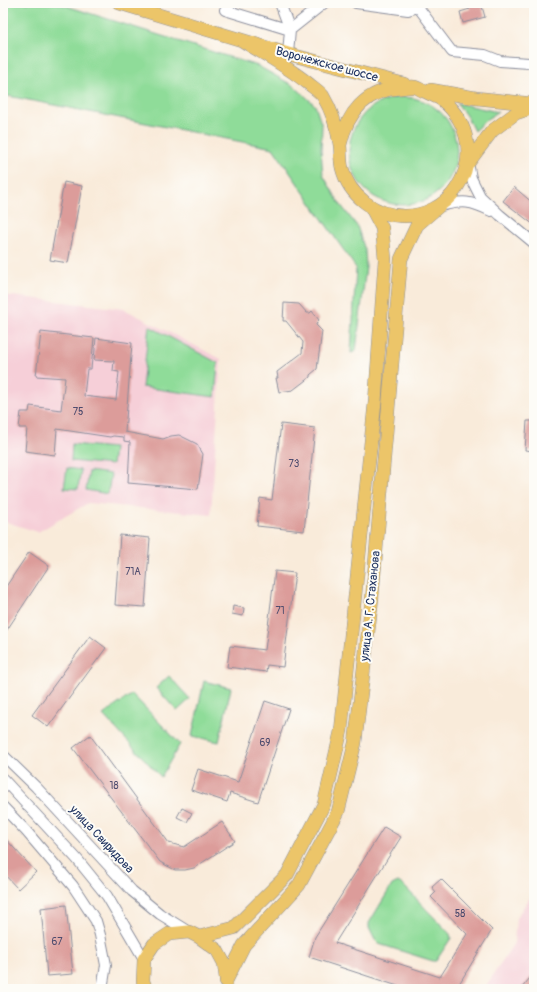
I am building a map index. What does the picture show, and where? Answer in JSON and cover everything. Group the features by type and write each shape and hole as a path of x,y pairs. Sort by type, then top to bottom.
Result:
{"main road":[{"name":"Воронежское шоссе","path":"120,3 288,54 414,87 476,98 534,104"},
{"name":"Воронежское шоссе","path":"241,40 294,71 322,95 334,117 340,146"},
{"name":"Воронежское шоссе","path":"468,163 468,145 463,127 454,112 441,99 414,87 392,88 376,94 362,103 351,115 343,129 340,146 340,158 346,181 357,195 370,207 387,214 404,216 422,214 438,207 452,195 462,180 468,163 492,131 516,113 534,107"},
{"name":"улица А. Г. Стаханова","path":"144,959 154,944 169,934 194,934 234,928 287,874 324,804 341,731 374,410 385,259 382,228 370,207"},
{"name":"улица А. Г. Стаханова","path":"225,985 244,945 299,885 338,812 355,743 370,614 402,259 417,225 438,207"},
{"path":"194,934 217,950 224,963 225,985"},
{"path":"143,986 144,959"}],"street":[{"path":"280,3 290,30 288,54"},
{"path":"290,30 324,3"},
{"path":"356,3 408,10 419,5 452,52 485,55 500,61 529,63 534,65"},
{"path":"225,10 290,30"},
{"path":"468,163 471,178 480,196 500,215 534,243"},
{"path":"438,207 457,202 477,204 500,215"},
{"name":"улица Свиридова","path":"3,755 36,787 132,890 160,914 194,934"},
{"path":"3,779 77,859 107,896 144,959"},
{"path":"4,810 30,836 73,886 96,921 106,965 102,989"}],"shaded area":[{"path":"3,295 124,309 221,359 211,515 88,503 38,532 3,521"},
{"path":"534,892 534,989 484,989 514,943 516,918"}],"green space":[{"path":"3,3 57,3 258,66 294,86 315,105 322,126 321,150 323,175 340,204 357,226 365,250 366,267 356,351 351,353 356,268 273,148 3,95"},
{"path":"403,97 423,102 441,113 452,131 457,151 452,171 441,189 423,200 403,205 383,200 365,189 354,171 349,151 354,131 365,113 383,102"},
{"path":"457,103 498,112 487,119 474,131 467,117"},
{"path":"149,326 218,363 215,397 142,387"},
{"path":"72,444 114,448 112,465 71,461"},
{"path":"67,468 81,470 78,489 64,488"},
{"path":"89,471 111,474 108,494 86,490"},
{"path":"169,676 190,699 177,711 156,688"},
{"path":"204,681 231,688 219,742 192,736"},
{"path":"132,694 180,744 161,777 103,715"},
{"path":"398,882 403,885 450,934 451,938 436,961 379,944 375,940 369,928 369,923 392,885"}],"building":[{"path":"468,3 481,3 485,17 463,23 460,12 470,9"},
{"path":"64,182 82,186 68,263 50,260"},
{"path":"514,187 534,204 534,225 503,201"},
{"path":"284,303 299,304 307,313 312,311 319,320 316,325 322,331 317,369 310,375 310,377 293,390 279,392 276,378 278,378 277,372 302,353 303,342 286,321 283,321"},
{"path":"41,332 94,338 91,369 87,369 84,396 116,400 119,372 113,371 114,361 94,360 96,338 132,343 125,432 163,439 179,435 197,444 203,454 198,489 128,483 130,442 124,441 124,437 110,437 57,429 55,455 25,451 27,428 19,428 21,412 29,412 30,406 61,410 65,378 36,376"},
{"path":"527,421 534,421 534,451 525,450"},
{"path":"281,424 315,428 304,531 257,526 260,498 272,500"},
{"path":"120,535 150,538 145,607 115,605"},
{"path":"29,552 49,566 3,636 3,591"},
{"path":"275,571 295,573 283,667 267,665 266,672 227,667 230,646 265,650"},
{"path":"233,606 244,608 243,616 232,614"},
{"path":"90,636 106,648 48,727 32,715"},
{"path":"265,701 289,709 258,802 230,793 227,802 191,790 198,769 238,782"},
{"path":"90,735 169,843 184,847 222,822 235,841 194,868 175,870 160,862 73,748"},
{"path":"182,808 192,813 187,822 177,817"},
{"path":"384,827 401,837 335,943 440,977 467,934 431,897 436,892 432,887 441,879 492,930 456,989 407,989 309,957 315,937"},
{"path":"3,836 36,872 18,889 3,873"},
{"path":"66,905 73,974 47,976 41,908"},
{"path":"534,973 534,989 521,989"}]}
